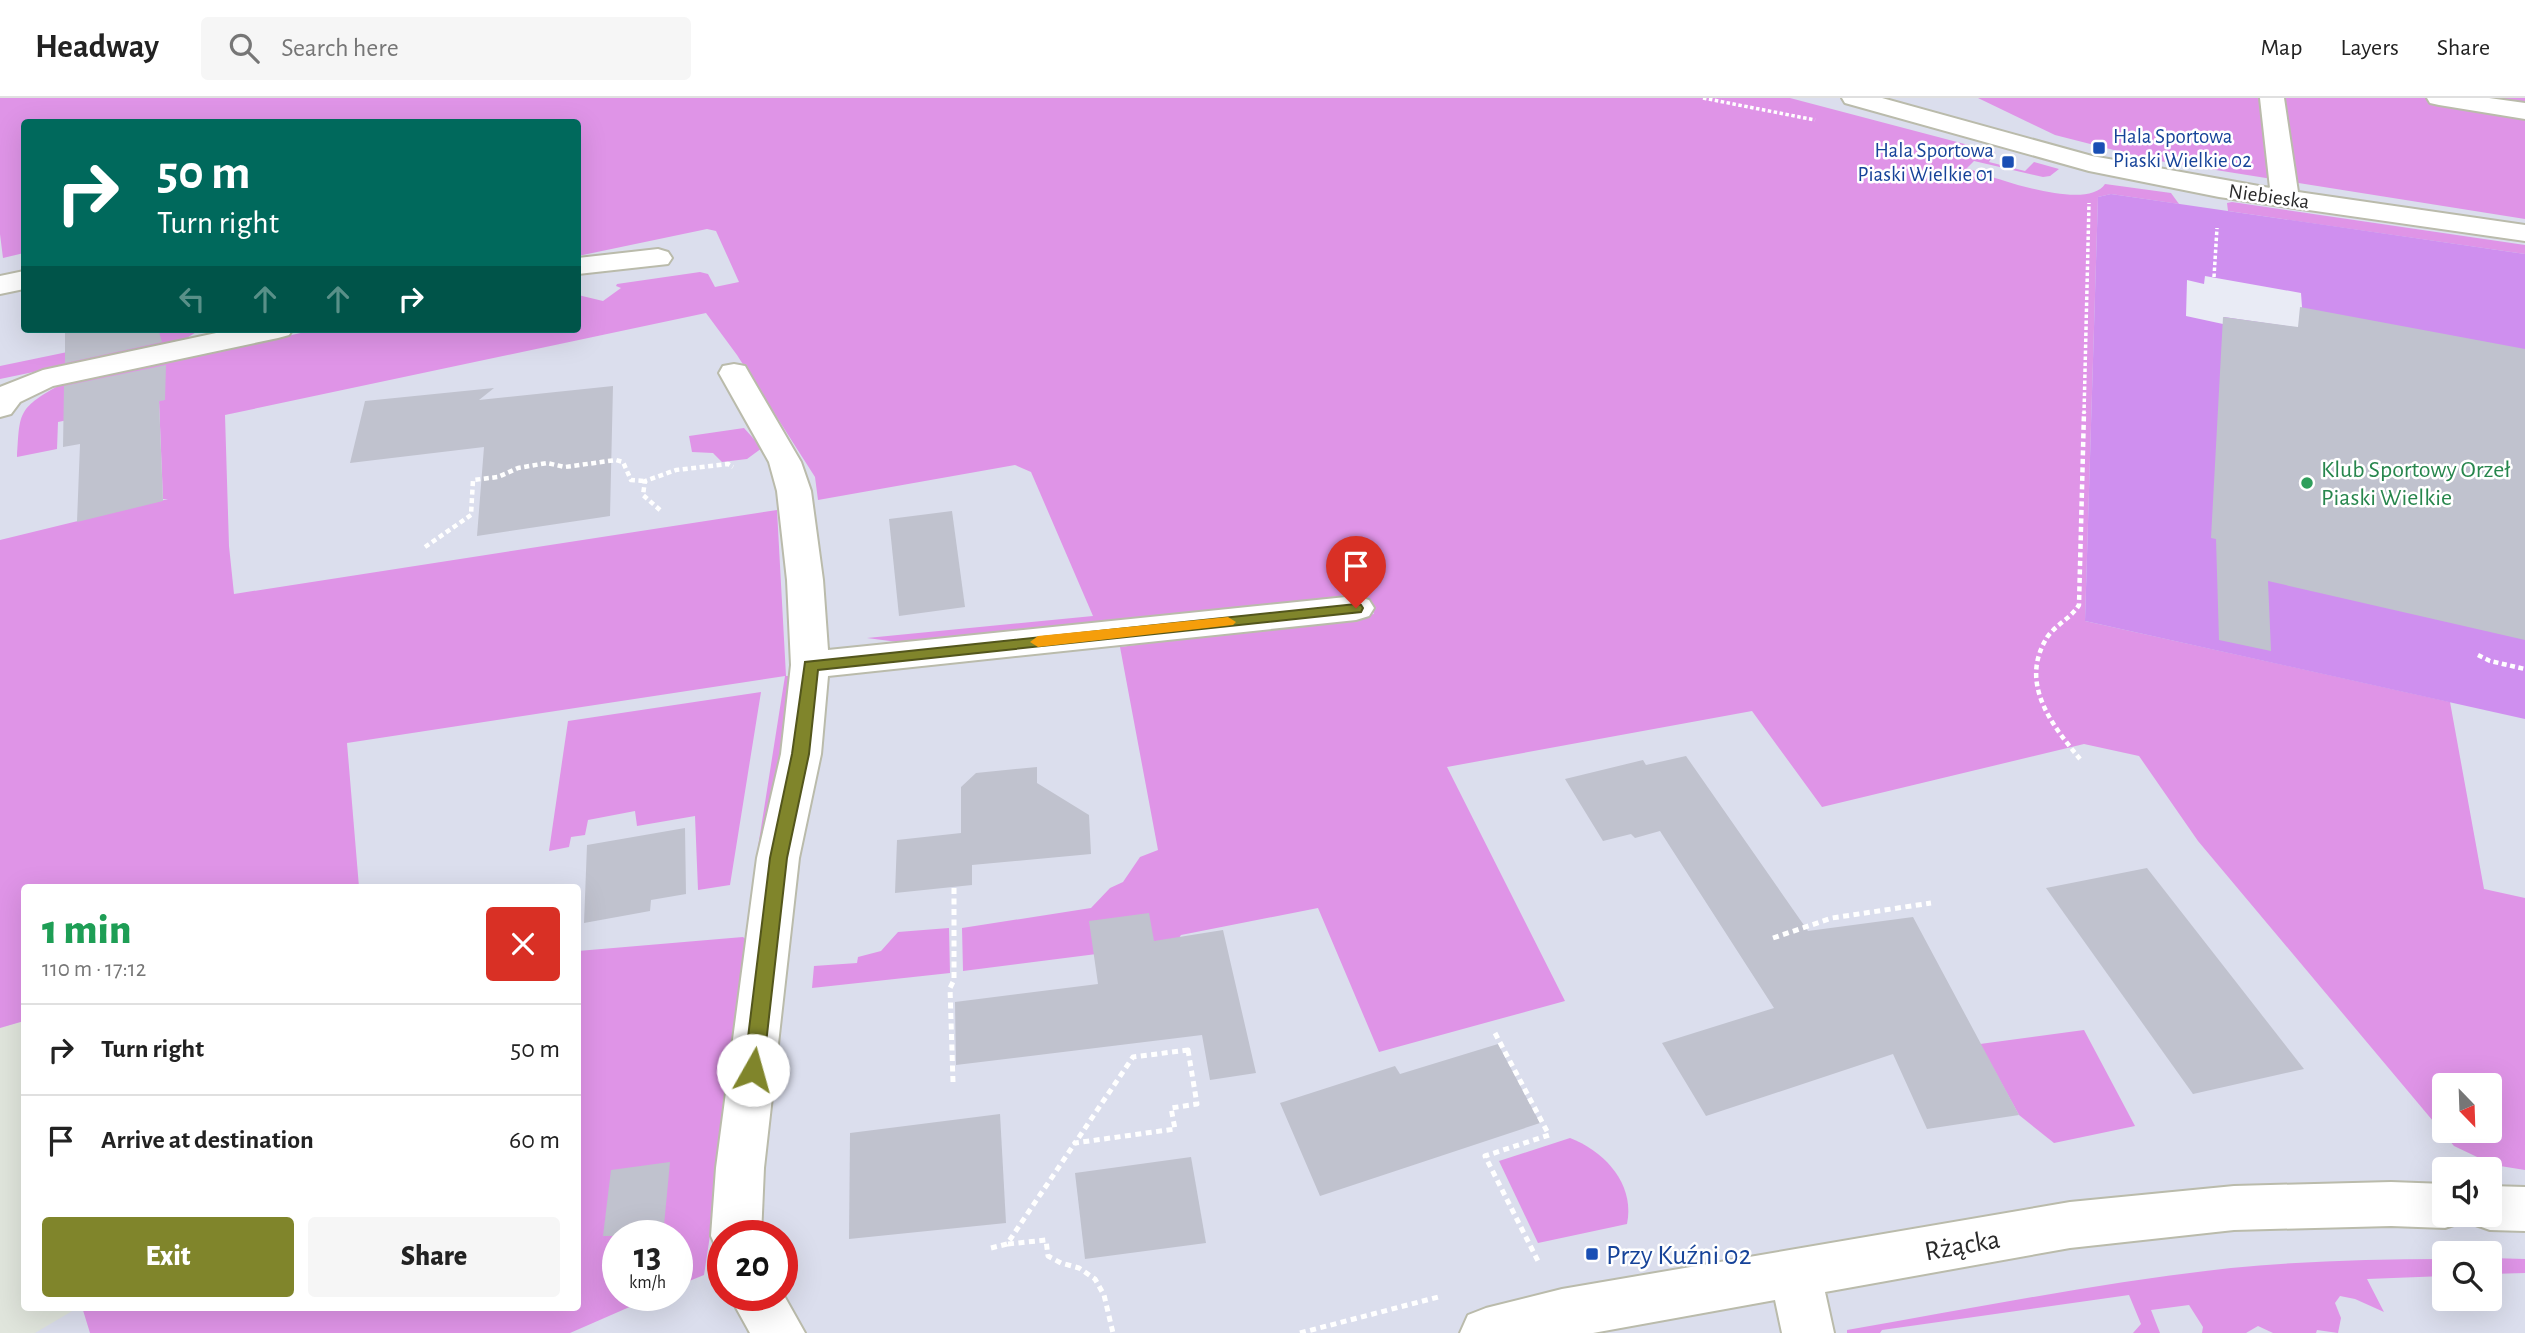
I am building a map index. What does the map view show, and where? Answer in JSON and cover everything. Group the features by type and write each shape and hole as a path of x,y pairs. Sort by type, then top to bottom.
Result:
{"street":[{"name":"Niebieska","path":"1854,98 1927,109 2089,163 2219,189 2525,233"},
{"path":"2272,98 2281,181 2286,199"},
{"path":"2439,98 2525,111"},
{"path":"581,266 657,258"},
{"path":"0,285 21,281"},
{"path":"0,407 9,395 43,379 220,335 239,333"},
{"path":"734,373 785,462 794,491 805,580 810,665 801,754 778,858 740,1168 737,1220"},
{"path":"810,665 1356,608"},
{"name":"Rżącka","path":"1486,1333 1562,1314 2070,1225 2234,1208 2432,1206"},
{"path":"2502,1208 2525,1209"},
{"path":"1795,1273 1808,1333"},
{"path":"765,1311 779,1333"}],"path":[{"path":"2080,760 2044,714 2035,672 2040,648 2053,630 2076,612 2079,605 2090,202 2087,195"},
{"path":"425,547 471,515 473,480 498,477 518,468 547,463 565,467 616,460 623,462 632,480 645,481 676,470 728,464 737,470"},
{"path":"645,481 643,495 660,510"},
{"path":"2478,655 2490,661 2525,669"},
{"path":"953,1082 950,988 954,980 954,887"},
{"path":"1773,938 1832,918 1931,903"},
{"path":"1495,1033 1549,1135 1485,1156 1543,1272"},
{"path":"1007,1244 1075,1143 1133,1058 1188,1050 1197,1104 1171,1108 1175,1129 1075,1143"},
{"path":"991,1248 1046,1240 1048,1256 1061,1266 1079,1268 1104,1290 1113,1333"},
{"path":"1300,1333 1453,1293"}],"shaded area":[{"path":"0,98 1790,98 1995,152 1989,162 2025,171 2034,162 2059,169 2050,176 2043,177 1974,161 1967,168 2018,185 2080,195 2095,192 2105,184 2171,193 2179,204 2111,194 2098,197 2085,621 2450,702 2484,889 2525,898 2525,1170 2502,1166 2502,1157 2477,1157 2451,1143 2502,1143 2502,1073 2432,1073 2432,1120 2198,841 2139,756 2084,744 1822,807 1752,711 1447,767 1565,1001 1379,1052 1318,908 1181,935 1175,944 963,971 962,928 1091,908 1110,888 1123,882 1140,857 1158,850 1120,647 1374,614 1364,593 1097,626 913,644 867,638 1093,616 1031,472 1015,465 818,500 815,477 737,355 706,313 225,415 229,546 234,594 777,510 786,676 798,676 760,879 752,885 785,676 347,743 359,884 21,884 21,1022 0,1028 0,540 168,499 163,499 159,401 58,422 57,449 17,457 20,421 28,407 58,386 301,333 581,333 581,296 603,301 621,288 616,286 617,284 700,272 708,274 715,287 739,282 716,231 707,229 581,255 581,119 21,119 21,254 3,258 0,234"},
{"path":"1978,98 2525,98 2525,219 2153,160 2055,135"},
{"name":"Klub Sportowy Orzeł Piaski Wielkie","path":"2111,194 2525,254 2525,719 2085,621 2098,197"},
{"path":"2227,203 2525,245 2525,254 2228,211"},
{"path":"2205,276 2301,293 2300,309 2307,329 2224,317 2223,324 2186,316 2187,280 2204,284"},
{"path":"159,333 195,333 182,341 0,379 0,366"},
{"path":"744,428 762,448 747,459 722,462 713,453 692,452 689,436"},
{"path":"761,692 730,885 698,890 695,816 637,826 635,811 588,820 585,835 571,837 569,847 549,851 568,721"},
{"path":"949,928 950,973 812,988 814,966 857,963 858,957 881,951 898,932"},
{"path":"743,937 749,942 729,1110 712,1220 707,1220 704,1275 693,1279 693,1220 602,1220 602,1311 620,1311 570,1333 90,1333 83,1311 581,1311 581,951"},
{"path":"21,1022 21,1311 72,1311 35,1333 0,1333 0,1028"},
{"path":"2084,1030 2135,1126 2054,1143 2019,1115 1980,1044"},
{"path":"1570,1138 1595,1152 1615,1172 1627,1196 1627,1224 1538,1243 1499,1161"},
{"path":"2502,1258 2525,1259 2525,1273 2502,1274"},
{"path":"2432,1259 2432,1276 2367,1279 2384,1312 2355,1299 2340,1296 2335,1303 2341,1318 2338,1333 2317,1330 2316,1333 2273,1333 2258,1326 2246,1333 2202,1333 2203,1327 2189,1305 2151,1310 2160,1333 2133,1333 2141,1324 2129,1295 1882,1330 1880,1333 1847,1333 1847,1330 1991,1304 2183,1274 2231,1268 2365,1260"}],"building":[{"path":"2300,307 2525,349 2525,640 2268,581 2271,651 2219,640 2216,539 2211,538 2223,317 2298,327"},
{"path":"65,333 159,333 162,342 65,363"},
{"path":"166,365 165,400 159,401 163,501 77,522 80,444 63,447 64,386"},
{"path":"613,386 610,516 477,536 484,447 350,463 365,401 494,388 479,400"},
{"path":"952,511 965,607 899,616 889,519"},
{"path":"1686,756 1808,931 1913,917 2019,1115 1927,1129 1893,1054 1706,1116 1662,1043 1774,1008 1660,831 1635,838 1631,834 1603,841 1565,779 1643,760 1646,765"},
{"path":"1037,767 1037,783 1089,815 1091,854 972,865 972,885 895,893 897,840 961,833 961,787 976,773"},
{"path":"685,828 686,894 651,900 650,911 584,923 587,845"},
{"path":"2147,868 2304,1069 2193,1094 2046,888"},
{"path":"1149,913 1154,941 1223,930 1256,1073 1210,1080 1202,1035 956,1065 955,1002 1098,984 1089,921"},
{"path":"1498,1044 1540,1123 1320,1196 1280,1103 1395,1066 1400,1074"},
{"path":"1000,1114 1006,1223 849,1239 850,1133"},
{"path":"1191,1157 1206,1243 1085,1259 1075,1173"},
{"path":"670,1162 665,1220 605,1220 611,1170"}],"slow traffic":[{"path":"1038,642 1228,622"}],"place":[{"name":"Hala Sportowa Piaski Wielkie 02","path":"2099,148"},
{"name":"Hala Sportowa Piaski Wielkie 01","path":"2008,162"},
{"name":"Klub Sportowy Orzeł Piaski Wielkie","path":"2307,483"},
{"name":"Przy Kuźni 02","path":"1592,1254"}],"route":[{"path":"753,1070 778,858 801,754 810,665 1356,608"}]}
